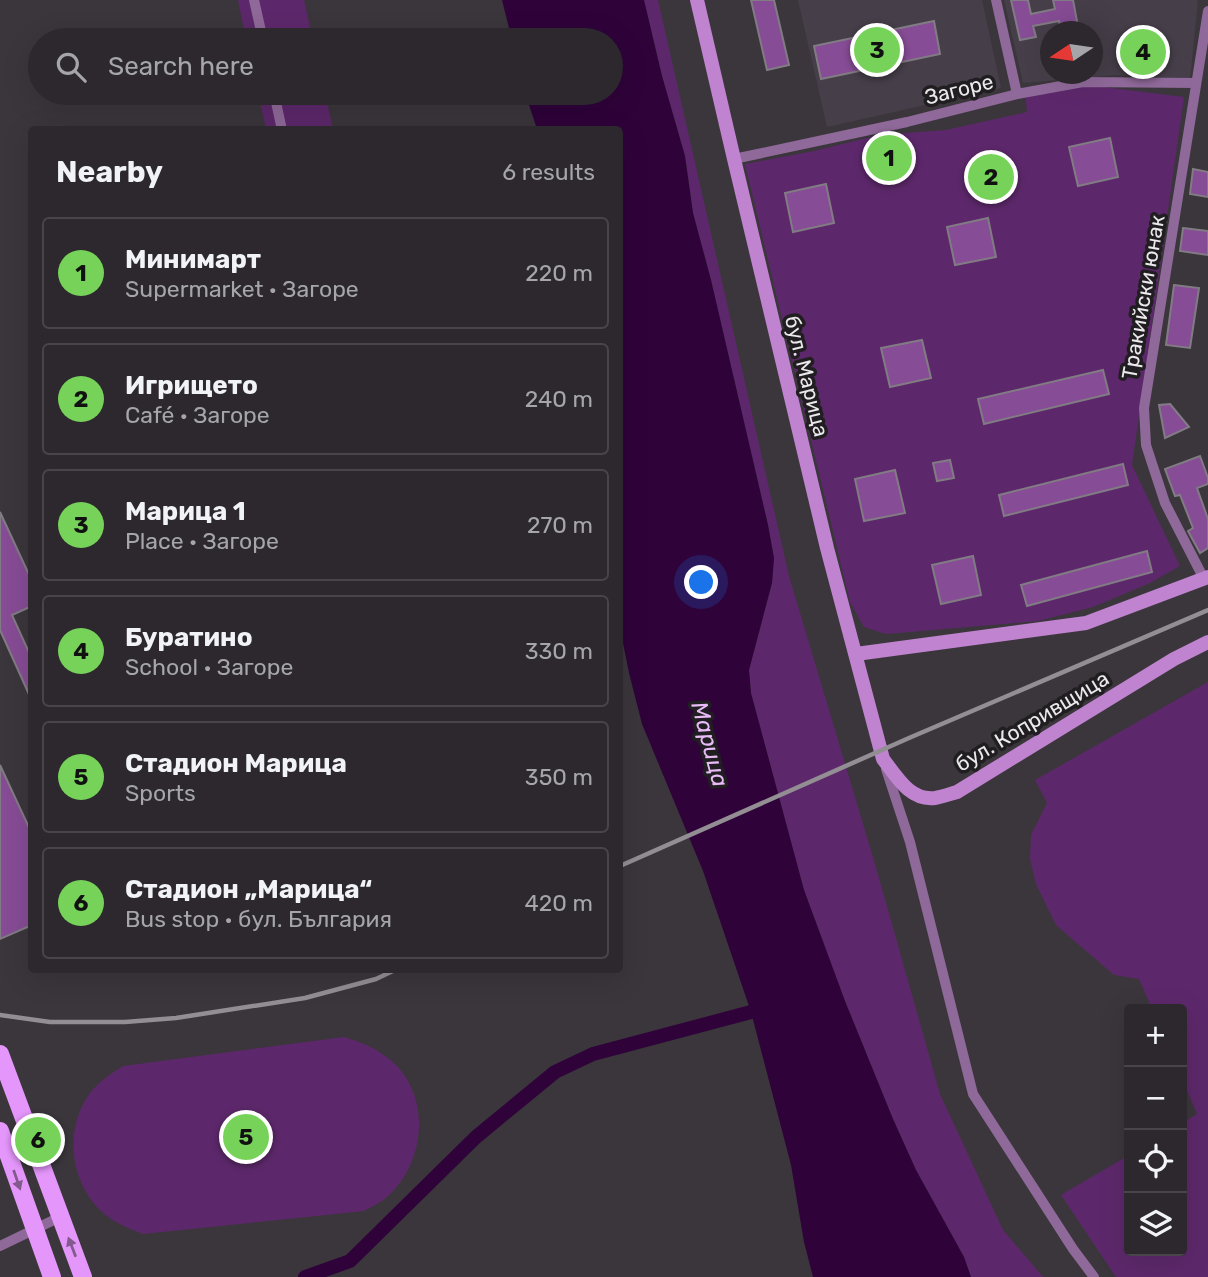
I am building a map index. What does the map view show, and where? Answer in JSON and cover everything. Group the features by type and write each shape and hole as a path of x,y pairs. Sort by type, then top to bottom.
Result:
{"main road":[{"name":"бул. Марица","path":"697,0 827,548 883,760"},
{"path":"856,654 1086,623 1206,578"},
{"name":"бул. Копривщица","path":"883,760 905,788 918,796 934,798 957,792 1174,659 1208,642"},
{"path":"0,1054 83,1277"},
{"path":"0,1131 52,1277"}],"street":[{"path":"254,0 260,28"},
{"path":"996,0 1017,94"},
{"name":"Тракийски юнак","path":"1206,578 1165,503 1146,445 1144,408 1208,11"},
{"name":"Загоре","path":"734,159 1017,94 1083,82 1196,83"},
{"path":"277,105 281,126"},
{"path":"883,760 910,842 973,1094 1094,1277"},
{"path":"0,1246 61,1217"}],"shaded area":[{"path":"238,0 304,0 310,28 244,28"},
{"path":"644,0 658,0 789,576 940,1094 1003,1230 1043,1277 971,1277 964,1257 916,1170 893,1119 804,890 751,693 749,670 772,583 774,558 711,280 693,213 685,156"},
{"path":"798,0 982,0 1001,88 827,127"},
{"path":"1004,0 1198,0 1190,80 1103,76 1103,21 1040,21 1040,82 1023,83"},
{"path":"1087,85 1184,97 1132,465 1180,566 1150,583 1093,607 1038,621 886,634 864,627 850,602 745,164 879,135 946,130 1027,112 1025,93"},
{"path":"261,105 328,105 332,126 265,126"},
{"path":"1208,682 1208,1277 1116,1277 1061,1195 1124,1158 1124,1256 1187,1256 1187,1120 1197,1114 1187,1090 1187,1004 1150,1004 1139,979 1114,975 1056,925 1036,884 1030,859 1031,835 1047,803 1035,780"},
{"path":"344,1037 367,1045 388,1058 402,1072 412,1089 418,1108 419,1127 410,1165 400,1182 381,1201 364,1211 143,1234 110,1218 90,1198 77,1171 74,1157 75,1127 86,1099 103,1080 123,1066"}],"water":[{"name":"Марица","path":"502,0 644,0 685,156 693,213 711,280 774,558 772,583 749,670 751,693 804,890 845,1001 916,1170 964,1257 971,1277 813,1277 791,1165 751,1012 703,871 642,724 623,643 623,126 536,126 529,105 623,105 623,28 509,28"}],"building":[{"path":"751,0 774,0 789,65 767,70"},
{"path":"1011,0 1028,0 1031,14 1055,9 1053,0 1073,0 1077,21 1040,21 1040,25 1033,26 1036,37 1020,40"},
{"path":"934,21 940,54 821,79 814,46"},
{"path":"1110,138 1118,177 1078,186 1069,147"},
{"path":"907,145 914,166 875,178 868,156"},
{"path":"1193,169 1208,172 1208,197 1190,194"},
{"path":"826,184 834,223 793,232 785,193"},
{"path":"988,218 996,257 955,265 947,227"},
{"path":"1183,228 1208,231 1208,255 1180,251"},
{"path":"1174,285 1199,288 1190,348 1166,345"},
{"path":"922,340 931,378 890,387 881,348"},
{"path":"1103,370 1109,394 984,424 978,399"},
{"path":"1170,404 1189,427 1165,438 1159,405"},
{"path":"1200,456 1208,478 1208,484 1197,488 1208,519 1208,548 1200,553 1188,531 1193,528 1180,495 1175,496 1165,469"},
{"path":"950,460 954,478 937,481 933,463"},
{"path":"1123,464 1128,485 1004,516 999,495"},
{"path":"895,470 905,513 864,521 855,479"},
{"path":"0,512 28,572 28,608 12,615 28,650 28,692 0,630"},
{"path":"1147,551 1152,572 1027,606 1021,585"},
{"path":"973,556 981,595 941,604 932,565"},
{"path":"0,765 28,825 28,927 0,939"}],"waterway":[{"path":"305,1277 350,1261 476,1137 555,1072 593,1054 770,1007"}],"railway":[{"path":"623,865 1208,610"},
{"path":"0,1015 50,1022 125,1022 176,1018 305,998 376,979 389,973"}],"place":[{"name":"Марица 1","path":"877,50"},
{"name":"Буратино","path":"1143,52"},
{"name":"Минимарт","path":"889,158"},
{"name":"Игрището","path":"991,177"},
{"name":"Стадион Марица","path":"246,1137"},
{"name":"Стадион „Марица“","path":"38,1140"}]}
